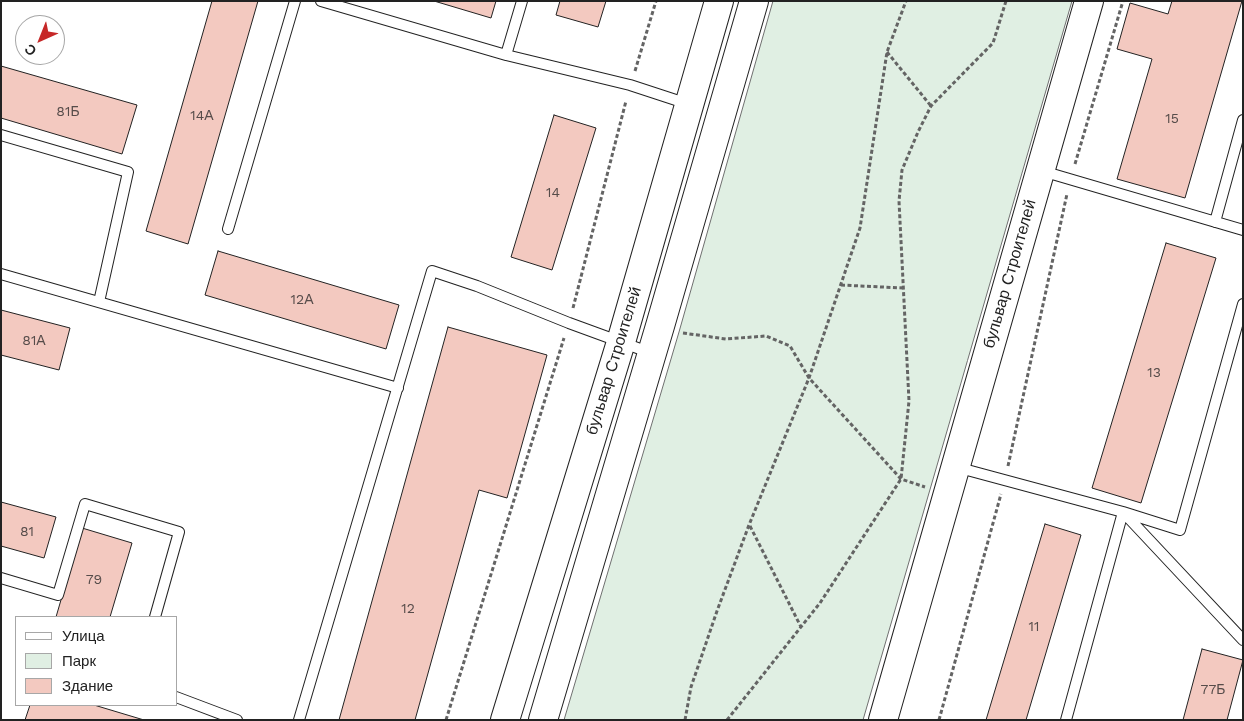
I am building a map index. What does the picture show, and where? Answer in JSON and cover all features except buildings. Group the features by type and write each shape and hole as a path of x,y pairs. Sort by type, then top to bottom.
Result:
{"main road":[{"name":"бульвар Строителей","path":"505,720 621,342 719,1"},
{"name":"бульвар Строителей","path":"543,720 754,1"},
{"name":"бульвар Строителей","path":"883,720 1090,1"}],"lane":[{"path":"228,229 295,1"},
{"path":"321,1 506,55 630,85 689,104"},
{"path":"506,55 522,1"},
{"path":"1215,222 1243,120"},
{"path":"1,134 128,172 99,302"},
{"path":"1040,170 1243,230"},
{"path":"299,720 432,271 477,286 569,323 652,353"},
{"path":"1,274 398,388"},
{"path":"955,466 1123,512 1180,530 1243,304"},
{"path":"1,578 58,595 85,504 178,532 155,616"},
{"path":"1123,512 1243,640"},
{"path":"1066,720 1123,512"},
{"path":"178,698 237,720"}],"path":[{"path":"446,720 569,323 630,85 656,1"},
{"path":"684,720 691,687 717,611 809,378 860,228 887,52 906,1"},
{"path":"727,720 820,603 900,479 909,401 899,201 902,170 931,106 993,43 1006,1"},
{"path":"939,720 1005,480 1070,178 1123,1"},
{"path":"887,52 931,106"},
{"path":"841,285 903,288"},
{"path":"679,332 726,339 766,336 790,346 809,378 900,479 929,488"},
{"path":"750,525 801,627"}],"green space":[{"path":"773,1 1072,1 863,720 564,720 679,332"}]}
